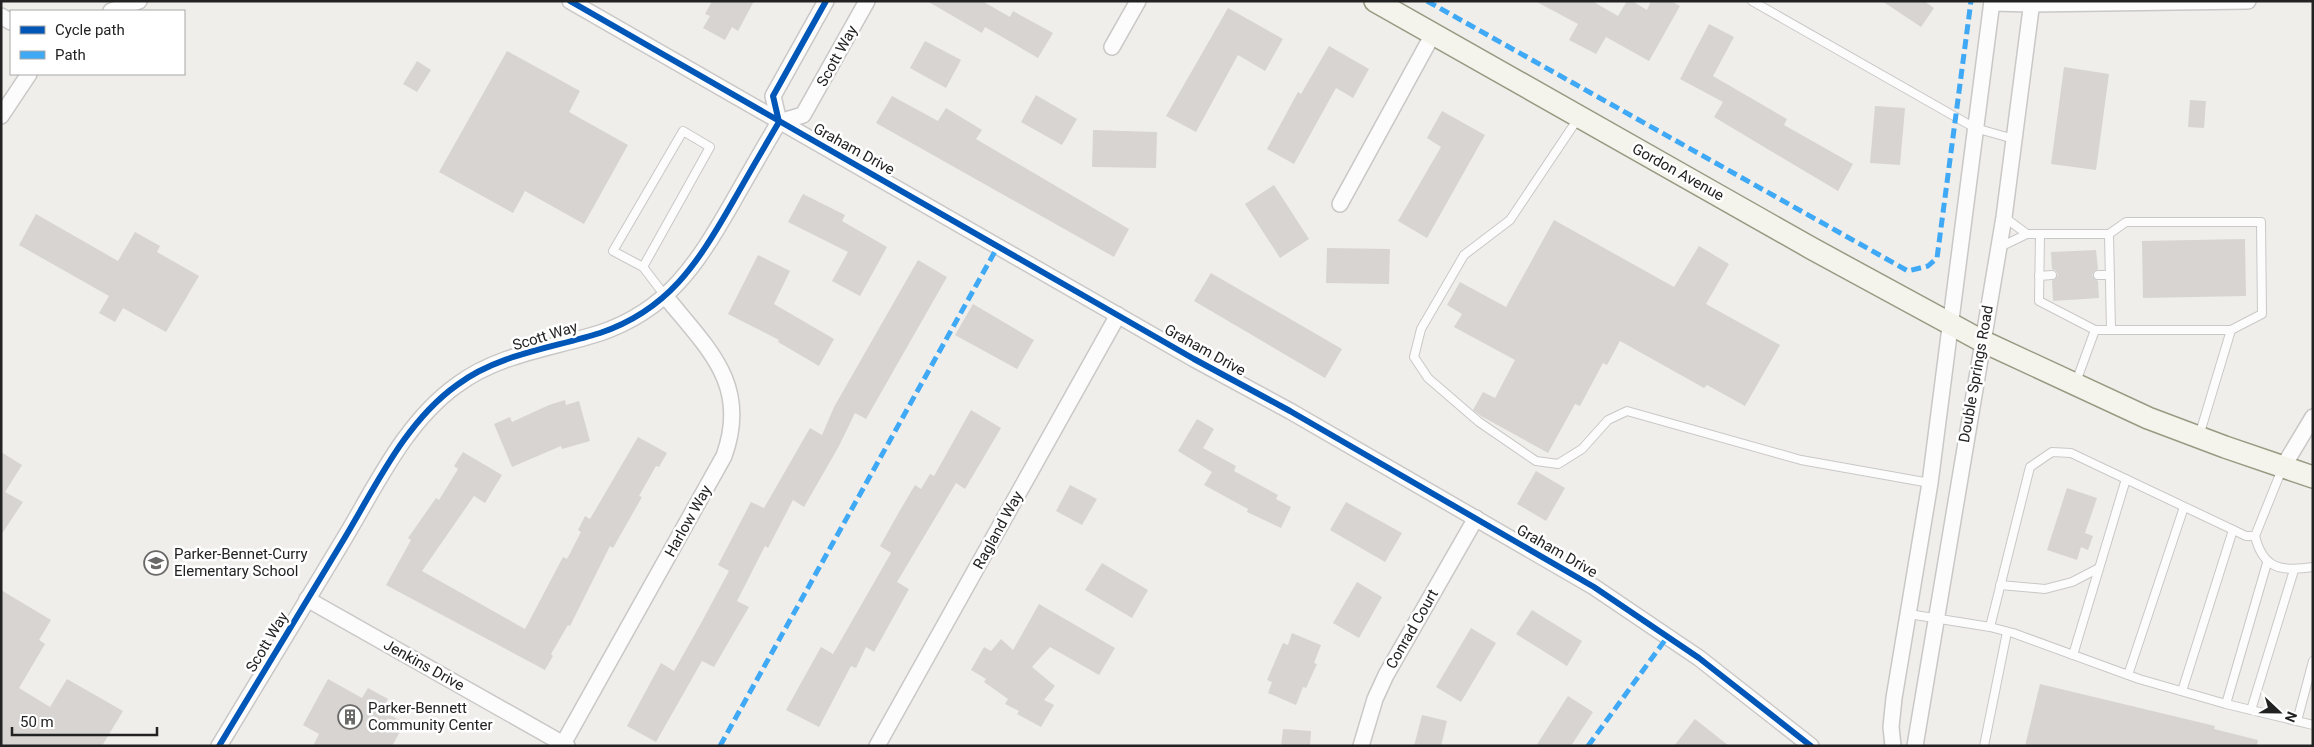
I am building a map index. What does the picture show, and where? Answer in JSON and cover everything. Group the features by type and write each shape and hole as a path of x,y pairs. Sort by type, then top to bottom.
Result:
{"main road":[{"name":"Gordon Avenue","path":"1375,1 1982,341 2074,386 2140,415 2199,438 2313,477"}],"street":[{"path":"114,10 139,1"},
{"name":"Graham Drive","path":"570,1 779,122 1476,518 1622,604 1699,658 1811,746"},
{"path":"779,122 773,96 826,1"},
{"name":"Scott Way","path":"219,746 404,441 420,420 456,385 478,372 501,362 623,324 643,314 666,297 690,272 702,255 779,122 803,115 867,1"},
{"path":"1112,47 1138,1"},
{"path":"1992,2 2248,1"},
{"name":"Double Springs Road","path":"1893,746 1891,726 1894,698 1930,482 1992,2"},
{"name":"Double Springs Road","path":"1914,746 2004,217 2032,3"},
{"path":"1340,204 1432,34"},
{"path":"1,116 28,75"},
{"name":"Harlow Way","path":"565,745 724,456 730,440 732,407 724,374 716,358 666,297"},
{"name":"Ragland Way","path":"877,746 1118,315"},
{"path":"2283,467 2313,417"},
{"name":"Conrad Court","path":"1361,746 1370,715 1386,675 1476,518"},
{"name":"Jenkins Drive","path":"307,599 565,745"}],"lane":[{"path":"1752,1 1975,128 2014,139"},
{"path":"1580,117 1510,220 1464,255 1459,263 1421,329 1414,357 1428,378 1480,422 1536,461 1558,464 1582,450 1608,420 1627,411 1801,460 1930,482"},
{"path":"643,267 710,147 683,131 613,251 643,267 666,297"},
{"path":"2004,217 2027,234"},
{"path":"1998,248 2027,234 2109,234 2126,222 2261,222 2262,314 2231,330 2096,330 2039,301 2040,235"},
{"path":"2109,234 2111,330"},
{"path":"2039,276 2052,275"},
{"path":"2098,275 2110,275"},
{"path":"2074,386 2096,330"},
{"path":"2199,438 2231,330"},
{"path":"1990,627 2030,468 2052,452 2071,453 2246,536 2255,536"},
{"path":"2283,467 2255,536 2259,553 2267,563 2294,570 2313,567"},
{"path":"2073,655 2126,479"},
{"path":"2128,675 2184,507"},
{"path":"2182,692 2233,530"},
{"path":"2226,704 2267,563"},
{"path":"2000,585 2046,589 2072,582 2099,568"},
{"path":"2251,710 2294,570"},
{"path":"1909,614 1990,627 2182,692 2313,725"},
{"path":"1984,746 2007,632"},
{"path":"2297,721 2313,661"}],"building":[{"path":"712,1 754,1 738,31 732,27 725,40 703,28 710,16 705,14"},
{"path":"927,1 982,1 1010,17 1013,11 1053,33 1038,58 985,27 982,33"},
{"path":"1535,1 1592,1 1618,16 1627,1 1632,1 1647,10 1651,1 1671,1 1680,6 1649,61 1606,37 1596,54 1569,40 1578,24"},
{"path":"1882,1 1924,1 1934,8 1921,27"},
{"path":"1228,8 1283,39 1265,71 1238,55 1196,132 1166,116"},
{"path":"1709,24 1734,37 1713,76 1787,119 1784,125 1853,164 1838,191 1714,117 1723,102 1680,79"},
{"path":"925,41 961,60 946,88 910,68"},
{"path":"1329,46 1369,69 1353,98 1336,88 1294,164 1267,149 1298,92 1301,94"},
{"path":"507,51 580,91 569,112 628,145 584,224 525,191 513,213 439,172"},
{"path":"417,61 431,70 417,92 403,84"},
{"path":"2064,67 2109,74 2096,170 2051,164"},
{"path":"1036,95 1077,119 1062,145 1021,122"},
{"path":"892,96 938,121 946,108 982,130 976,139 1129,229 1114,257 876,123"},
{"path":"2190,100 2206,101 2204,128 2188,127"},
{"path":"1875,106 1905,108 1900,165 1870,163"},
{"path":"1442,111 1485,135 1427,238 1398,221 1441,147 1427,138"},
{"path":"1093,130 1157,132 1156,168 1092,167"},
{"path":"1274,185 1309,239 1280,258 1245,204"},
{"path":"803,194 845,215 842,221 887,247 860,296 832,281 848,252 788,222"},
{"path":"36,214 118,261 135,232 160,246 157,252 199,276 166,332 123,308 115,322 99,313 109,296 19,245"},
{"path":"1554,220 1674,287 1699,246 1729,264 1706,304 1780,345 1745,406 1707,385 1704,388 1620,341 1607,365 1603,363 1580,406 1575,404 1548,453 1473,410 1483,392 1495,398 1515,360 1454,327 1462,314 1447,305 1460,282 1506,307"},
{"path":"2245,239 2246,296 2143,298 2142,241"},
{"path":"1327,248 1390,249 1389,284 1326,283"},
{"path":"2096,250 2098,269 2092,275 2098,281 2099,298 2053,301 2052,281 2058,275 2052,269 2051,252"},
{"path":"758,255 790,271 774,304 834,339 819,366 778,342 779,340 728,314"},
{"path":"918,260 947,277 866,419 855,413 839,446 804,507 793,500 768,548 765,546 737,601 749,607 714,667 702,661 656,742 627,726 661,663 674,671 700,625 729,571 718,565 751,502 764,508 810,428 822,435 834,407"},
{"path":"1211,273 1342,349 1325,378 1194,301"},
{"path":"973,304 1034,340 1017,369 955,335"},
{"path":"565,400 566,405 579,401 590,441 562,449 561,446 512,467 494,424 510,417 512,422 549,405"},
{"path":"971,410 1001,428 965,489 956,483 897,582 909,589 874,652 866,647 856,668 851,666 819,727 786,710 821,647 833,654 891,553 880,546 899,512 915,485 921,489 930,474 934,476"},
{"path":"1197,419 1214,429 1203,448 1236,466 1234,471 1278,495 1276,499 1291,507 1281,528 1247,512 1248,509 1204,485 1212,472 1178,451"},
{"path":"638,437 667,453 659,467 656,466 639,496 642,497 613,548 610,546 570,626 568,625 551,654 553,656 545,670 386,585 411,540 408,538 436,498 439,500 458,469 454,466 463,452 502,475 485,503 474,496 422,571 525,629 563,557 567,559 581,532 578,530 585,516 590,519"},
{"path":"1,452 22,465 5,492 23,502 1,535"},
{"path":"1536,471 1565,488 1546,521 1517,504"},
{"path":"1070,485 1097,499 1082,525 1056,511"},
{"path":"2067,488 2097,498 2085,533 2093,536 2088,550 2081,547 2077,560 2047,550"},
{"path":"1346,502 1402,533 1385,562 1330,530"},
{"path":"1102,563 1148,590 1132,618 1085,590"},
{"path":"1357,582 1382,597 1359,638 1333,623"},
{"path":"1,590 51,620 39,640 45,644 19,688 50,707 67,679 123,711 102,746 1,746"},
{"path":"1039,604 1115,648 1099,675 1050,647 1032,667 1055,686 1044,700 1054,705 1041,727 1017,714 1019,711 1005,704 1008,699 984,682 986,679 971,670 984,647 991,651 1001,639 1013,650"},
{"path":"1532,610 1582,641 1567,666 1516,634"},
{"path":"1471,628 1496,643 1461,702 1436,687"},
{"path":"1292,633 1321,645 1314,663 1317,664 1306,688 1303,687 1296,705 1268,693 1272,682 1267,680 1283,643 1288,645"},
{"name":"Parker-Bennett Community Center","path":"328,679 362,698 368,688 388,699 381,710 405,723 392,746 313,746 319,734 303,725"},
{"path":"2040,684 2215,726 2214,729 2258,740 2257,746 2025,746"},
{"path":"1568,696 1593,712 1571,746 1536,746"},
{"path":"1422,715 1447,721 1441,746 1414,746"},
{"path":"1695,719 1729,746 1674,746"},
{"path":"1283,729 1311,731 1310,746 1281,746"}],"marked path":[{"path":"1427,1 1908,271 1928,266 1937,258 1971,1"},
{"path":"720,746 998,246"},
{"path":"1588,746 1668,636"}],"cycle path":[{"path":"570,1 1194,359 1290,411 1594,587 1699,658 1811,746"},
{"path":"219,746 380,477 422,417 439,400 473,374 526,353 600,333 644,312 662,298 693,265 706,247 779,122 773,96 826,1"}],"place":[{"name":"Parker-Bennet-Curry Elementary School","path":"156,563"},
{"name":"Parker-Bennett Community Center","path":"350,717"}]}
